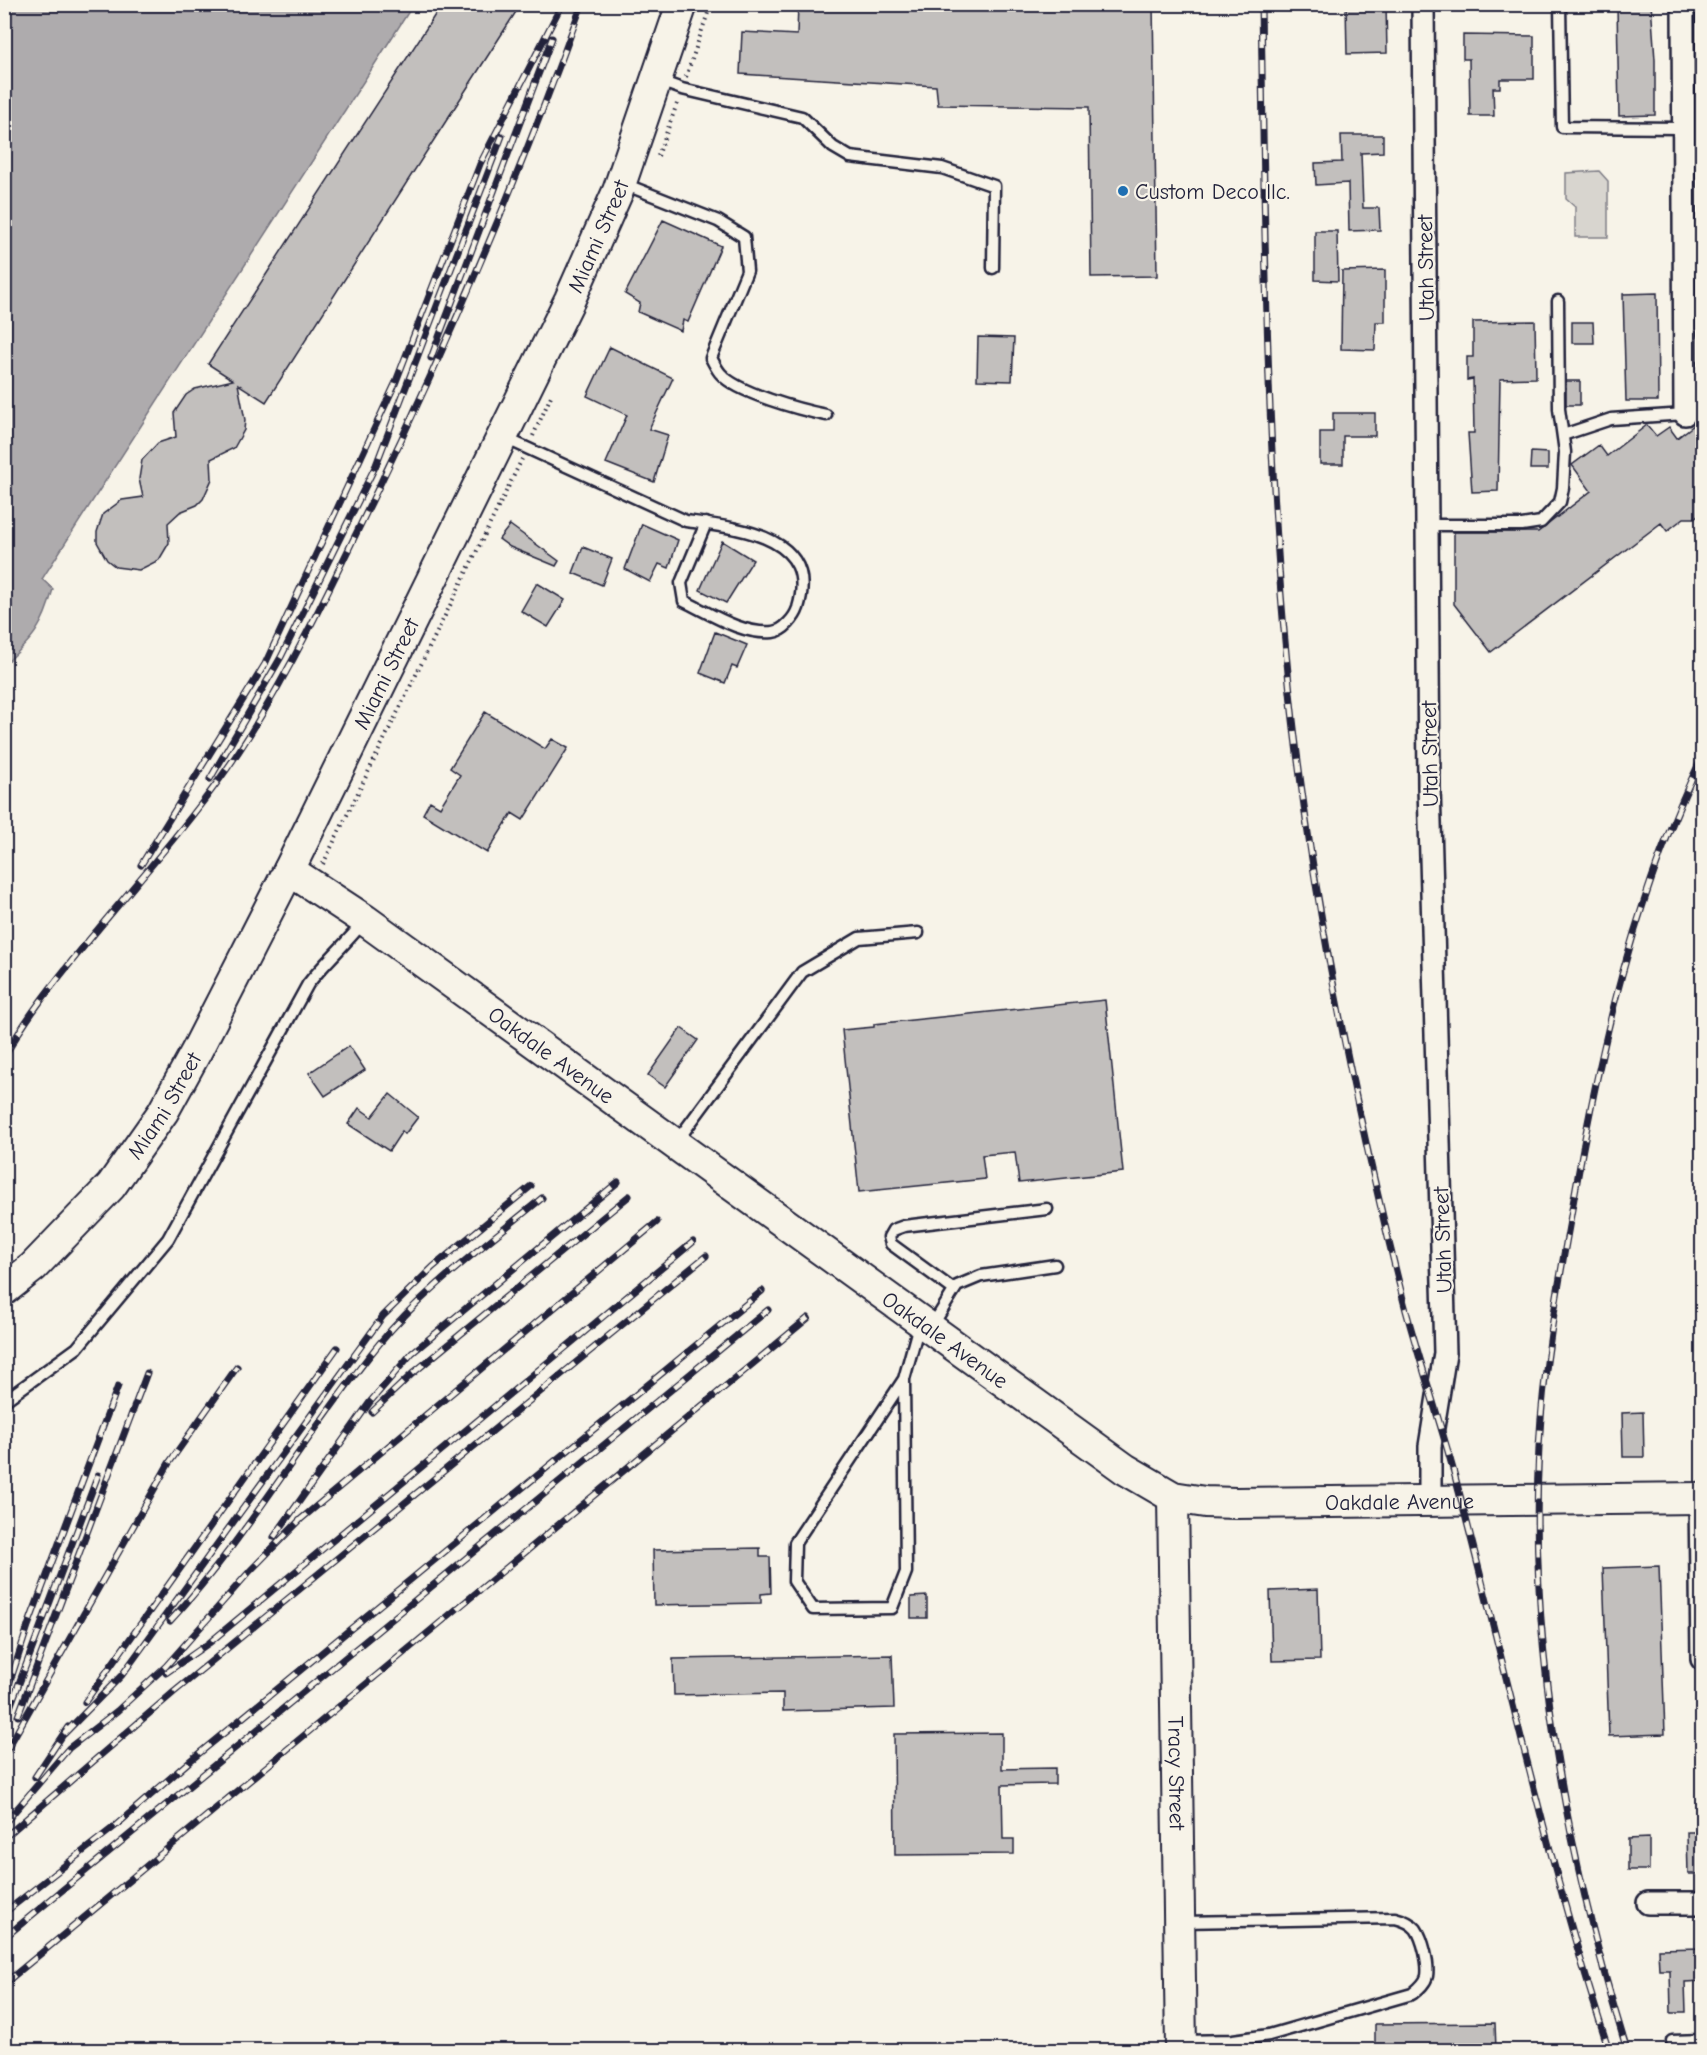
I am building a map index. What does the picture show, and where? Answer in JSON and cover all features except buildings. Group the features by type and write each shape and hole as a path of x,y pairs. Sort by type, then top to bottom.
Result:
{"street":[{"name":"Miami Street","path":"4,1290 33,1267 111,1186 163,1112 289,870 570,298 621,183 682,4"},
{"name":"Utah Street","path":"1423,4 1430,788 1445,1353 1430,1446 1430,1502"},
{"path":"1683,4 1683,128 1694,305 1685,414"},
{"name":"Oakdale Avenue","path":"289,870 365,920 1125,1469 1173,1497 1226,1502 1701,1498"},
{"name":"Tracy Street","path":"1173,1497 1181,2046"},
{"path":"1701,1498 1702,1659"},
{"path":"1648,1903 1702,1903"}],"lane":[{"path":"1560,4 1562,127 1683,128"},
{"path":"657,80 682,89 802,117 833,147 849,157 942,168 994,186 993,268"},
{"path":"621,183 718,221 744,237 747,271 711,358 722,376 741,387 789,407 826,415"},
{"path":"1427,525 1522,525 1540,522 1560,502 1563,488 1563,435 1559,409 1558,301"},
{"path":"1563,435 1611,419 1685,414"},
{"path":"502,436 686,521 706,524 759,534 782,547 798,564 804,589 795,618 776,632 748,631 684,601 681,583 706,524"},
{"path":"4,1401 77,1348 168,1239 308,984 329,957 348,942 365,920"},
{"path":"675,1144 802,972 859,938 918,933"},
{"path":"954,1290 891,1244 889,1237 893,1230 1047,1209"},
{"path":"904,1379 906,1572 892,1608 813,1609 794,1581 795,1543 904,1379 925,1325 954,1290 981,1276 1055,1265"},
{"path":"1179,1922 1395,1918 1416,1929 1427,1963 1427,1976 1422,1986 1412,1994 1269,2035 1181,2046"},
{"path":"1672,2041 1702,2040"}],"shaded area":[{"path":"5,4 413,5 42,579 53,589 41,623 23,647 5,664"},
{"path":"1599,171 1608,181 1608,237 1575,237 1575,207 1566,199 1566,173"}],"railway":[{"path":"141,865 265,664 395,384 480,164 562,4"},
{"path":"4,1058 33,1012 55,983 213,788 250,734 283,678 371,503 429,380 509,194 582,4"},
{"path":"1261,4 1269,371 1278,554 1295,737 1327,951 1370,1163 1404,1303 1457,1484 1547,1839 1609,2050"},
{"path":"431,358 552,38"},
{"path":"210,779 281,657 376,465 502,136"},
{"path":"1627,2050 1586,1903 1556,1752 1546,1676 1540,1600 1537,1523 1541,1412 1561,1274 1589,1117 1612,1011 1659,857 1702,757"},
{"path":"274,1537 370,1402 412,1353 618,1182"},
{"path":"64,1734 122,1675 383,1316 433,1267 531,1186"},
{"path":"372,1412 412,1374 629,1196"},
{"path":"170,1621 226,1554 352,1378 379,1344 436,1285 542,1198"},
{"path":"4,1824 69,1748 117,1711 166,1666 250,1571 301,1519 657,1222"},
{"path":"166,1673 209,1643 693,1242"},
{"path":"4,1838 174,1692 706,1256"},
{"path":"4,1913 114,1827 191,1760 762,1291"},
{"path":"4,1938 768,1310"},
{"path":"4,1984 808,1318"},
{"path":"85,1702 337,1348"},
{"path":"4,1755 169,1463 237,1367"},
{"path":"18,1716 147,1373"},
{"path":"4,1700 28,1626 118,1386"},
{"path":"4,1723 98,1475"},
{"path":"35,1777 68,1727"}],"place":[{"name":"Custom Deco llc.","path":"1123,191"}]}
